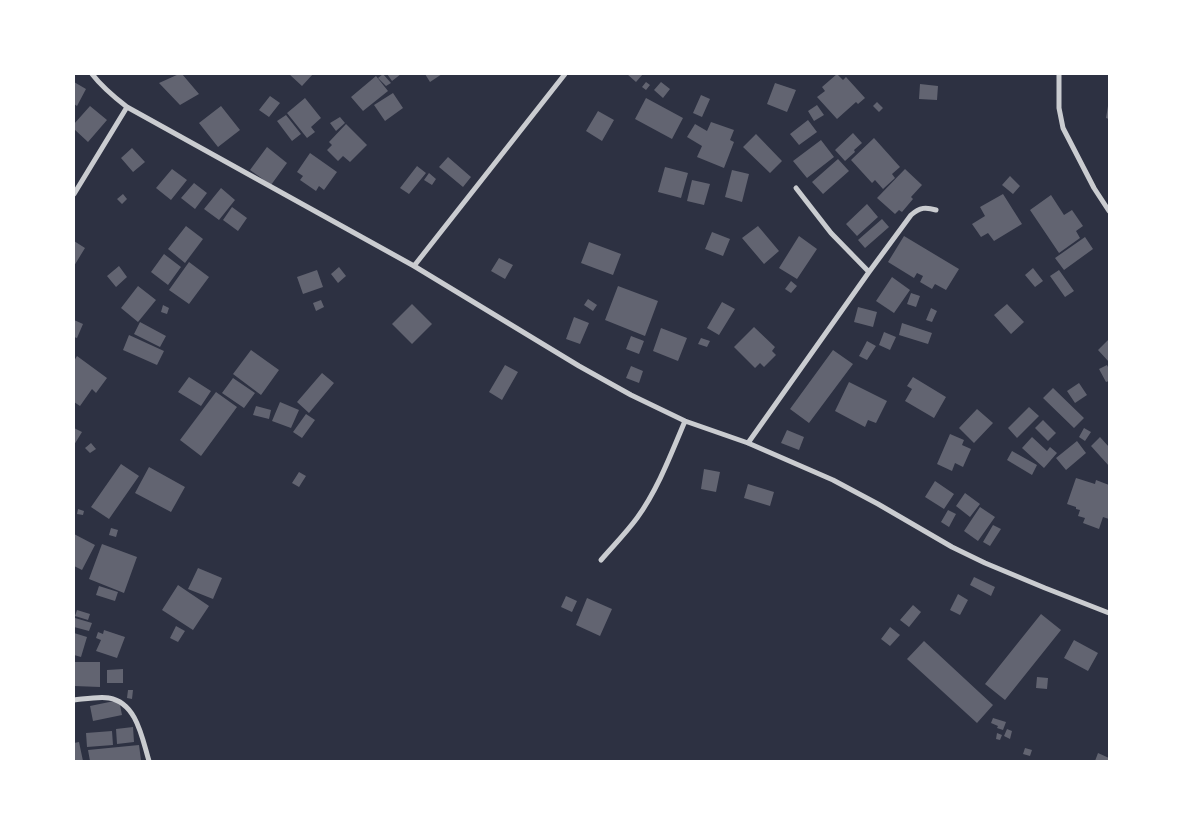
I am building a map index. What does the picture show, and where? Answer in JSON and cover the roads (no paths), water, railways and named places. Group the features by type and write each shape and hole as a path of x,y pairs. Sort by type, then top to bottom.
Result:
{"street":[{"path":"92,74 99,84 127,107 414,266 579,366 631,395 685,421 748,443 833,480 952,547 985,563 1109,613"},
{"path":"414,266 565,74"},
{"path":"1059,74 1059,108 1064,128 1094,188 1109,211"},
{"path":"74,194 127,107"},
{"path":"796,188 831,233 869,272"},
{"path":"748,443 911,215 919,208 924,207 936,210"},
{"path":"601,560 637,519 650,498 685,421"},
{"path":"74,700 108,698 121,702 131,710 139,728 149,761"}]}
